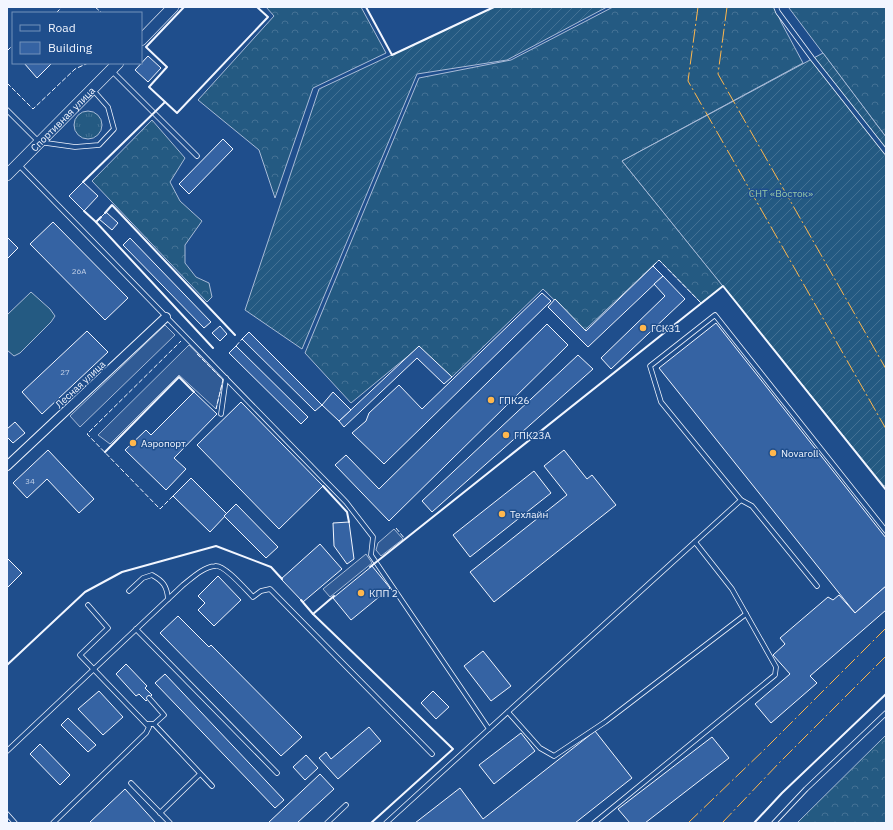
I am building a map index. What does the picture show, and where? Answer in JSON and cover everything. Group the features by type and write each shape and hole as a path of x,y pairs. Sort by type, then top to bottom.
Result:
{"street":[{"path":"142,39 173,7"},
{"name":"Спортивная улица","path":"7,175 115,66"},
{"name":"Лесная улица","path":"7,466 166,317"}],"lane":[{"path":"776,7 778,12 812,58 886,152"},
{"path":"115,66 197,156"},
{"path":"7,110 39,142 74,147 99,145 114,129 108,107 92,88"},
{"path":"18,164 346,502 373,537 371,555 489,729"},
{"path":"817,586 752,506 741,500 661,402 650,366 715,315 886,531"},
{"path":"221,414 226,378"},
{"path":"386,823 741,500"},
{"path":"597,822 775,675 776,667 732,589 695,542"},
{"path":"7,751 183,585 200,572 216,565 223,568 253,597 261,591 270,589 432,754"},
{"path":"129,591 143,578 152,575 162,581 168,590 168,599"},
{"path":"53,823 146,733 149,727 80,655 108,628 88,605"},
{"path":"508,712 540,748 554,756 605,722 746,614"},
{"path":"136,629 277,773"},
{"path":"147,724 154,724 164,715 149,698"},
{"path":"774,823 806,789 886,713"},
{"path":"154,724 212,786"},
{"path":"160,813 200,774"},
{"path":"131,783 170,823"},
{"path":"327,823 346,805"},
{"path":"7,814 15,823"}],"green space":[{"path":"266,7 361,7 386,53 313,88 275,198 259,150 198,100 274,16"},
{"path":"494,7 607,7 507,60 417,74 302,349 245,310 319,89"},
{"path":"613,7 775,7 781,22 803,63 622,161 723,286 701,303 659,260 585,330 543,289 452,377 419,347 351,403 305,353 419,78 511,60"},
{"path":"788,7 886,7 886,137 789,8"},
{"name":"СНТ «Восток»","path":"823,53 886,137 886,486 884,486 622,161"},
{"path":"88,111 98,115 102,125 98,135 88,139 78,135 74,125 78,115"},
{"path":"152,120 185,158 170,182 180,201 202,221 185,245 185,263 196,277 209,283 212,297 207,302 92,181"},
{"path":"31,292 50,309 55,316 51,322 20,353 14,356 7,350 7,315"},
{"path":"886,735 886,823 797,823"}],"shaded area":[{"path":"165,325 175,335 80,427 70,416"},
{"path":"189,345 223,380 216,409 179,375 110,444 98,435"},
{"path":"394,529 403,539 381,556 376,550 378,543"},
{"path":"366,554 372,563 330,597 323,589"}],"building":[{"path":"148,56 161,68 148,82 135,70"},
{"path":"25,64 51,64 37,78"},
{"path":"223,139 233,149 189,194 179,184"},
{"path":"83,182 98,196 84,211 69,196"},
{"path":"106,212 118,223 112,230 99,219"},
{"path":"53,222 128,298 105,320 30,244"},
{"path":"7,237 18,248 7,259"},
{"path":"130,238 211,322 204,328 123,245"},
{"path":"653,266 663,276 588,347 548,307 555,299 586,331"},
{"name":"ГСК31","path":"663,276 685,299 611,369 601,358 665,296 654,284"},
{"path":"542,293 551,301 384,464 352,433 366,421 369,413 399,385 422,409"},
{"name":"Novaroll","path":"716,323 886,538 886,586 855,613 659,368"},
{"name":"ГПК26","path":"547,324 568,345 389,521 335,465 346,455 379,489"},
{"path":"220,326 227,334 220,341 212,333"},
{"path":"87,331 108,352 42,414 22,392"},
{"path":"249,332 322,405 315,411 242,339"},
{"path":"236,346 308,417 301,424 229,353"},
{"path":"419,346 452,377 444,384 417,358 344,427 339,421"},
{"name":"ГПК23А","path":"578,355 593,369 432,512 422,501"},
{"path":"194,392 217,414 174,458 186,469 166,490 125,450 146,430 151,435"},
{"path":"333,392 351,410 339,421 322,405"},
{"path":"241,402 323,486 279,529 197,445"},
{"path":"15,422 25,433 13,443 7,437 7,429"},
{"path":"48,450 94,499 79,513 47,479 27,498 13,483"},
{"path":"564,450 587,479 592,475 616,505 494,602 470,572 567,495 544,466"},
{"name":"Техлайн","path":"534,471 551,493 470,557 453,535"},
{"path":"191,478 227,514 210,532 173,496"},
{"path":"236,504 278,547 266,558 224,516"},
{"path":"349,522 354,559 347,564 334,546 333,523"},
{"path":"320,544 342,569 303,602 281,579"},
{"path":"7,558 22,573 7,588"},
{"name":"КПП 2","path":"372,566 390,588 351,620 333,598"},
{"path":"218,576 241,600 214,626 198,610 205,603 198,596"},
{"path":"886,586 886,610 810,676 817,683 771,723 755,704 790,674 773,655 785,644 780,638 828,597 833,600 839,595 855,613"},
{"path":"178,616 209,647 211,645 302,737 281,756 160,633"},
{"path":"483,651 511,686 491,701 464,666"},
{"path":"126,664 147,686 145,688 152,695 146,701 139,694 136,696 116,674"},
{"path":"165,674 284,800 275,808 155,683"},
{"path":"99,691 123,717 103,735 78,709"},
{"path":"433,691 449,707 436,719 421,703"},
{"path":"68,718 96,745 88,752 61,725"},
{"path":"369,727 381,741 338,779 319,758 326,752 331,759"},
{"path":"595,731 632,778 575,823 415,823 460,788 483,819"},
{"path":"521,733 535,751 494,784 479,765"},
{"path":"712,737 729,758 645,823 630,823 618,809"},
{"path":"40,744 70,775 60,785 30,754"},
{"path":"306,755 318,768 305,780 293,767"},
{"path":"320,774 334,789 297,823 268,823"},
{"path":"125,789 156,823 89,823"}],"fence":[{"path":"57,12 62,7"},
{"path":"95,7 101,12"},
{"path":"7,51 12,46"},
{"path":"7,83 33,109 75,69 86,64"},
{"path":"653,266 659,260 701,303"},
{"path":"236,346 242,339"},
{"path":"173,496 160,509 87,434 181,341"},
{"path":"197,354 223,380 216,409"},
{"path":"396,528 405,539"}],"wall":[{"path":"184,7 146,47 167,67 149,87 177,113 268,17 257,7"},
{"path":"366,7 392,55 494,7"},
{"path":"83,182 165,102"},
{"path":"105,213 112,205 235,335"},
{"path":"84,211 96,222 101,217"},
{"path":"96,222 213,348"},
{"path":"370,567 723,286 886,490"},
{"path":"105,452 179,377 194,392"},
{"path":"323,486 347,512 349,522"},
{"path":"7,665 85,592 122,572 216,546 271,567 282,579"},
{"path":"334,596 313,614 453,749 371,823"},
{"path":"301,600 313,614"},
{"path":"754,823 782,793 886,694"}],"power":[{"path":"698,7 688,81 886,429"},
{"path":"727,7 718,74 886,369"},
{"path":"688,823 765,749 886,628"},
{"path":"722,823 780,762 886,656"}],"place":[{"name":"ГСК31","path":"643,328"},
{"name":"ГПК26","path":"491,400"},
{"name":"ГПК23А","path":"506,435"},
{"name":"Аэропорт","path":"133,443"},
{"name":"Novaroll","path":"773,453"},
{"name":"Техлайн","path":"502,514"},
{"name":"КПП 2","path":"361,593"}]}
